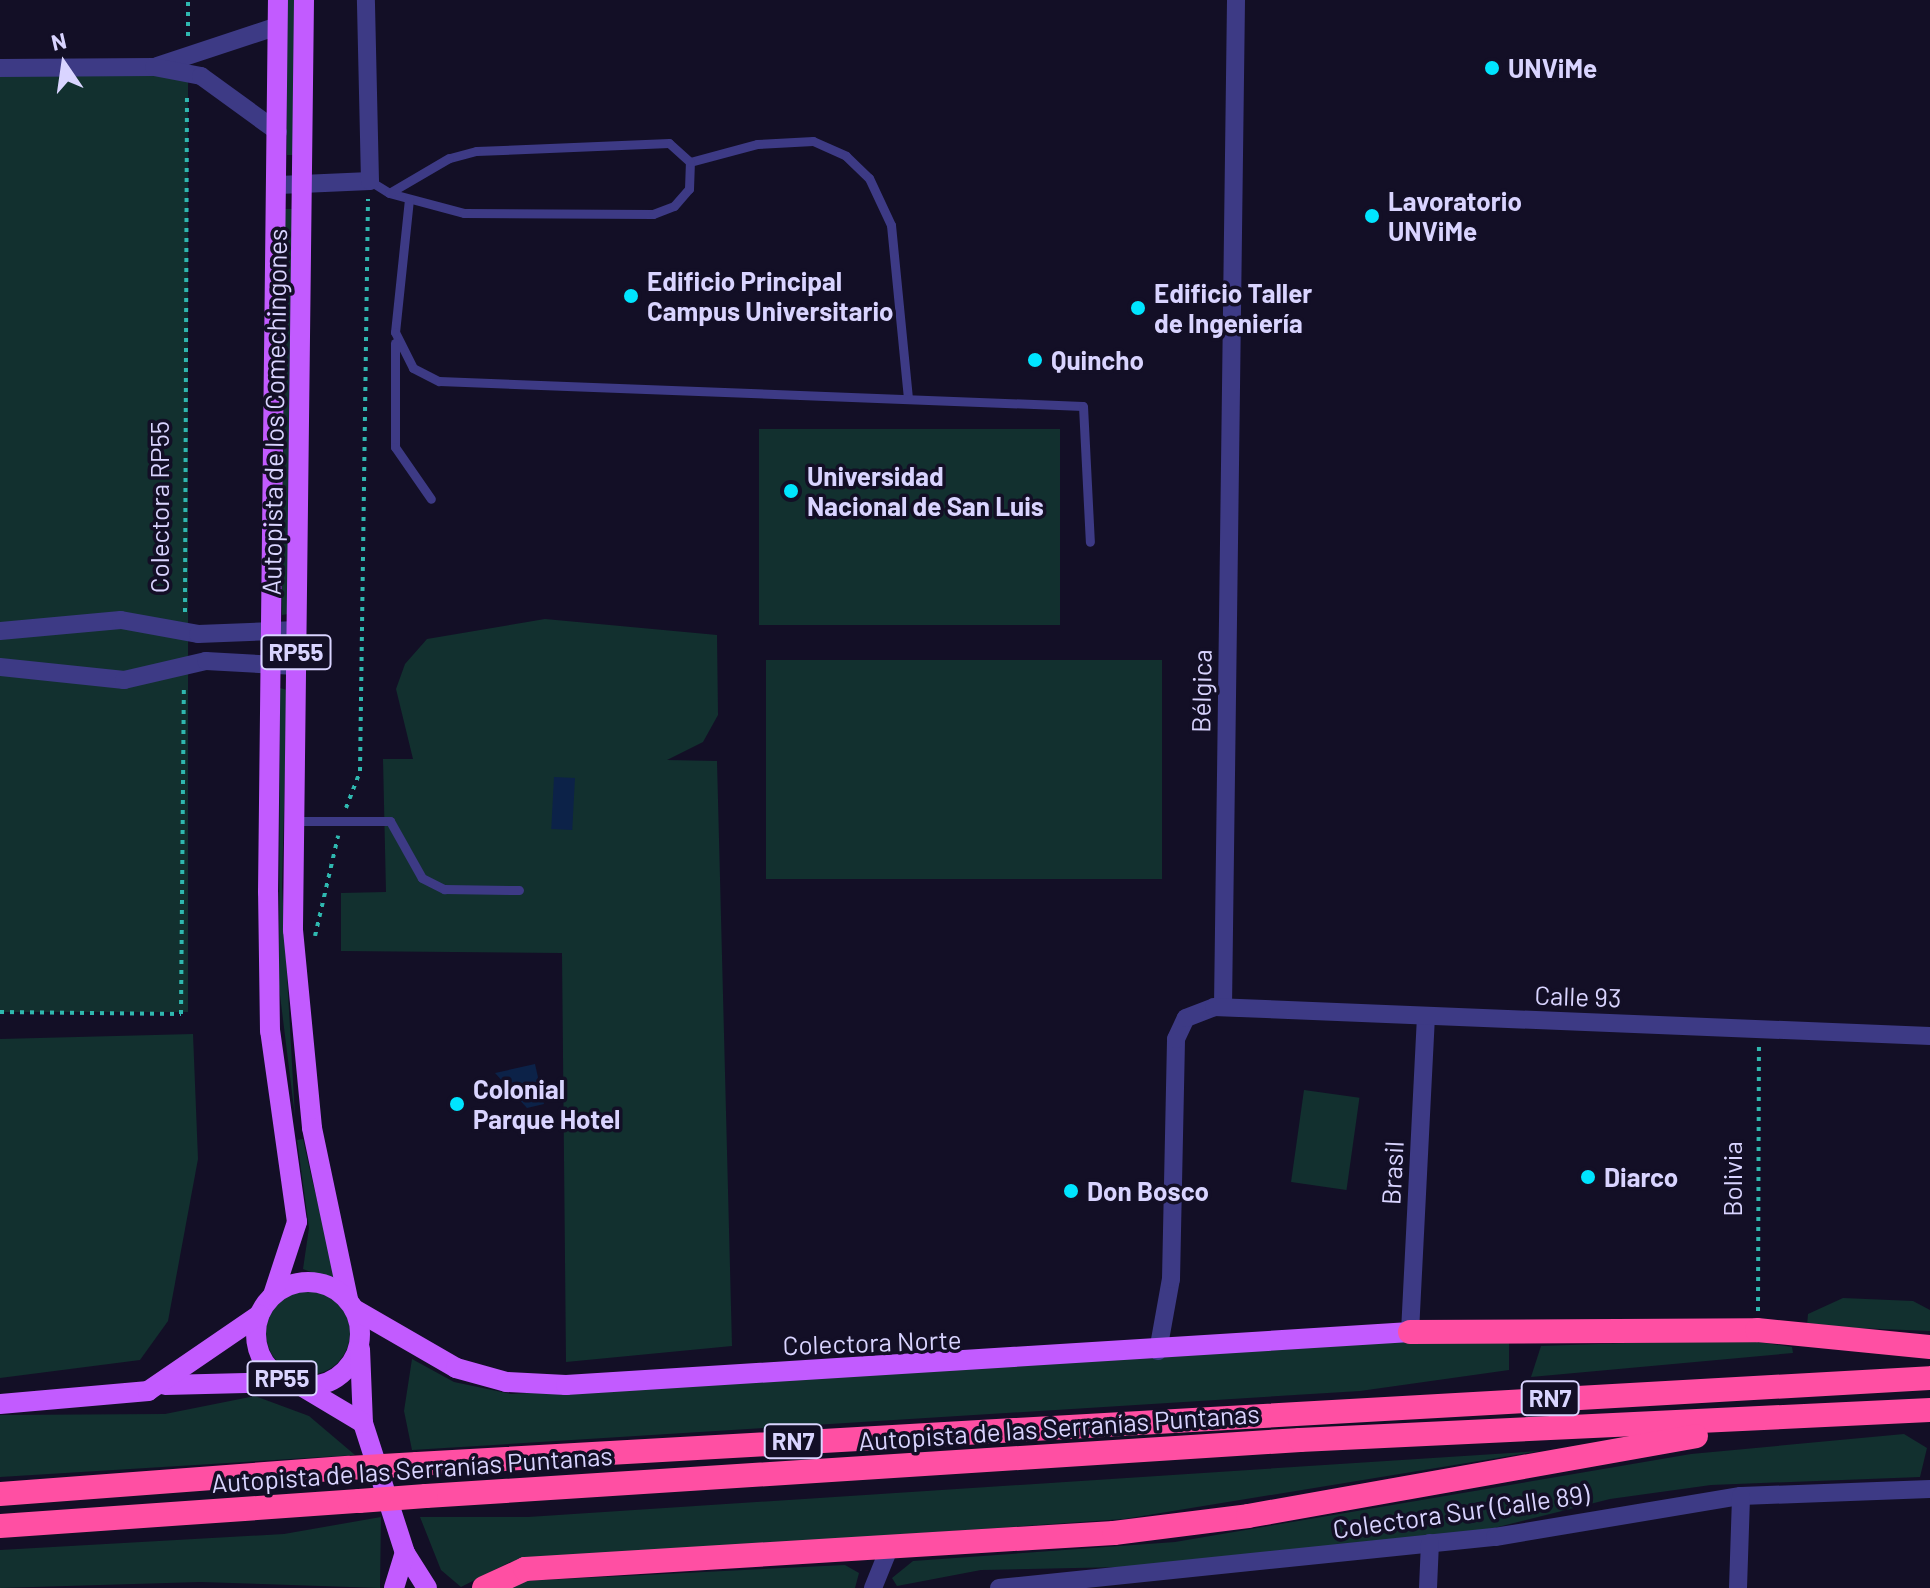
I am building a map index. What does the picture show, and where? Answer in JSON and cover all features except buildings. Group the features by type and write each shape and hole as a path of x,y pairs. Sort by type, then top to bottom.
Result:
{"highway":[{"path":"1410,1332 1757,1330 1930,1347"},
{"name":"Autopista de las Serranías Puntanas","path":"0,1494 349,1468 1930,1378"},
{"name":"Autopista de las Serranías Puntanas","path":"0,1526 1271,1442 1930,1410"},
{"path":"484,1588 525,1569 1114,1533 1248,1516 1545,1459 1813,1418"}],"main road":[{"name":"Autopista de los Comechingones","path":"273,1295 297,1222 270,1031 270,664 279,185 278,0"},
{"name":"Autopista de los Comechingones","path":"304,0 294,821 296,1008 312,1128 351,1304"},
{"path":"273,1295 320,1283 351,1304"},
{"name":"RP55","path":"165,1385 259,1315 273,1295"},
{"name":"RP55","path":"0,1404 124,1396 165,1385 294,1383 340,1375 360,1338 351,1304"},
{"name":"Colectora Norte","path":"351,1304 456,1368 551,1384 1158,1351 1410,1332"},
{"name":"RP55","path":"259,1315 257,1347 294,1383"},
{"path":"360,1338 363,1423 405,1553 427,1588"},
{"path":"294,1383 363,1423"},
{"path":"394,1588 405,1553"}],"street":[{"path":"279,185 370,181 366,0"},
{"name":"Bélgica","path":"1223,1007 1236,0"},
{"path":"154,67 278,26"},
{"path":"0,68 154,67 201,76 278,132"},
{"path":"0,631 121,620 198,634 296,630"},
{"path":"0,667 124,680 201,661 296,666"},
{"path":"1158,1351 1171,1279 1176,1039 1186,1018 1223,1007"},
{"name":"Calle 93","path":"1223,1007 1930,1036"},
{"name":"Brasil","path":"1410,1332 1426,1016"},
{"name":"Colectora Sur (Calle 89)","path":"999,1588 1430,1543 1741,1496 1930,1489"},
{"path":"1738,1588 1741,1496"},
{"path":"1428,1588 1430,1543"},
{"path":"873,1588 890,1546"}],"lane":[{"path":"690,162 757,144 813,141 846,156 869,178 891,225 908,398"},
{"path":"370,181 389,193 464,213 653,214 674,206 689,189 690,162 669,143 476,151 449,158 389,193"},
{"path":"409,199 395,332 395,447 431,499"},
{"path":"395,332 413,368 439,381 1083,406 1090,542"},
{"path":"294,821 390,821 422,878 444,889 519,890"}],"path":[{"path":"188,0 188,42"},
{"name":"Colectora RP55","path":"185,619 187,85"},
{"path":"314,951 316,909 360,771 370,181"},
{"path":"0,1012 181,1014 184,678"},
{"name":"Bolivia","path":"1757,1330 1759,1029"}],"green space":[{"path":"287,0 294,0 294,155 287,155"},
{"path":"0,69 188,69 188,1012 0,1012"},
{"path":"285,209 292,209 288,614 282,615"},
{"path":"759,429 1060,429 1060,625 759,625"},
{"path":"545,619 717,635 718,715 703,742 667,760 717,761 732,1346 566,1362 562,953 341,951 341,893 386,892 383,759 413,759 396,689 405,664 427,639"},
{"path":"766,660 1162,660 1162,879 766,879"},
{"path":"280,688 287,690 282,886 295,1117 279,987"},
{"path":"193,1034 198,1159 168,1321 140,1360 0,1378 0,1039"},
{"path":"1304,1090 1359,1098 1347,1190 1291,1182"},
{"path":"303,1139 337,1282 303,1269 309,1228 297,1140"},
{"path":"308,1291 331,1298 343,1310 350,1333 343,1356 331,1368 308,1375 285,1368 273,1356 266,1333 273,1310 285,1298"},
{"path":"1843,1298 1913,1301 1930,1310 1930,1331 1807,1326 1808,1314"},
{"path":"1444,1339 1509,1343 1509,1370 1360,1391 412,1450 404,1411 412,1359 454,1382 511,1394"},
{"path":"1740,1339 1792,1347 1793,1353 1531,1377 1541,1346"},
{"path":"255,1396 309,1416 355,1455 0,1477 0,1415 165,1414"},
{"path":"1904,1434 1927,1448 1920,1477 1711,1485 1610,1499 1486,1530 1122,1567 981,1570 897,1586 892,1578 913,1561 1175,1542 1691,1454"},
{"path":"1540,1451 1124,1519 510,1562 461,1587 441,1570 420,1517 528,1517"},
{"path":"381,1517 380,1588 200,1582 0,1588 0,1550 284,1534"},
{"path":"845,1565 859,1573 855,1588 508,1588 523,1581"}],"water":[{"path":"554,777 575,778 572,830 551,829"},
{"path":"535,1064 544,1104 527,1108 495,1073"}],"place":[{"name":"UNViMe","path":"1492,68"},
{"name":"Lavoratorio UNViMe","path":"1372,216"},
{"name":"Edificio Principal Campus Universitario","path":"631,296"},
{"name":"Edificio Taller de Ingeniería","path":"1138,308"},
{"name":"Quincho","path":"1035,360"},
{"name":"Universidad Nacional de San Luis","path":"791,491"},
{"name":"Colonial Parque Hotel","path":"457,1104"},
{"name":"Diarco","path":"1588,1177"},
{"name":"Don Bosco","path":"1071,1191"}]}
